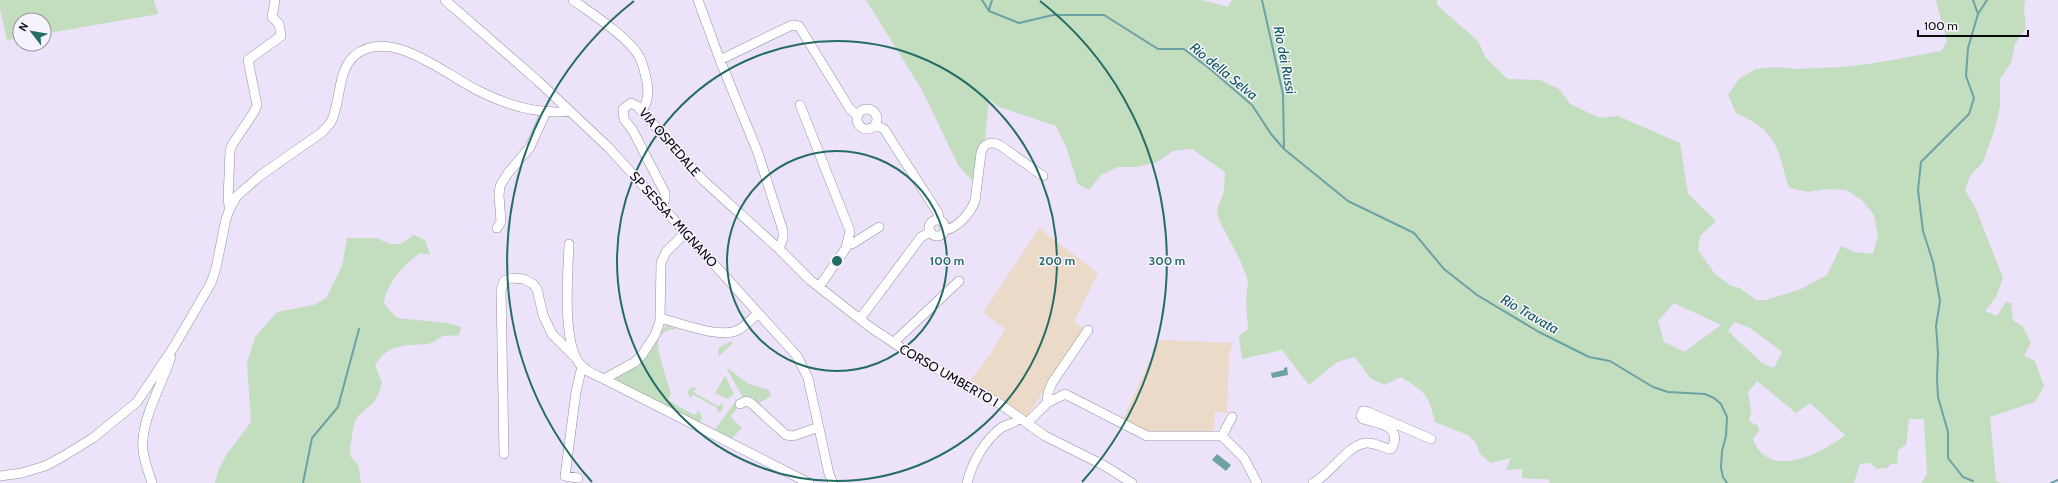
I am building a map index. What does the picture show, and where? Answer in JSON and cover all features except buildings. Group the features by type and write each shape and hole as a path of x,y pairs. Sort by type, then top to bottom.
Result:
{"street":[{"path":"230,208 228,201 230,151 232,145 257,105 248,60 280,36 279,24 272,17 275,0"},
{"name":"SP SESSA- MIGNANO","path":"445,0 570,111 609,148 684,233 797,356 805,370 819,427 828,474 832,483"},
{"path":"573,0 624,40 639,55 648,92 647,104 642,111"},
{"path":"698,0 720,60 749,128 778,214 783,238 779,249"},
{"path":"720,60 792,25 799,26 850,109 858,116"},
{"path":"0,476 22,473 45,466 93,438 137,402 176,345 211,283 230,208 246,187 321,133 330,124 346,68 355,56 370,48 392,48 407,52 426,60 453,78 487,95 524,108 546,112 570,111"},
{"name":"VIA OSPEDALE","path":"662,207 665,199 665,192 633,131 623,116 623,109 630,103 636,104 689,166 779,249"},
{"path":"800,105 849,224 850,231 848,244 819,287"},
{"path":"866,109 872,110 876,114 878,120 876,125 872,128 863,128 859,125 858,116 861,111 866,109"},
{"path":"497,228 501,222 499,195 500,186 530,147 546,112"},
{"path":"876,125 884,129 938,213 939,220 944,224 945,230"},
{"path":"860,319 921,237 931,232 938,235 945,230 951,229 957,225 973,207 976,201 981,153 986,145 991,143 1001,146 1043,176"},
{"path":"931,232 930,225 935,220 939,220"},
{"path":"848,244 852,244 879,227"},
{"path":"604,380 606,376 628,366 642,355 658,329 660,318 661,263 666,252 684,233"},
{"path":"569,244 568,315 574,356"},
{"name":"CORSO UMBERTO I","path":"779,249 819,287 860,319 893,342 994,400 1045,436 1105,466 1132,483"},
{"path":"504,454 500,290 504,281 511,278 524,279 534,284 537,289 543,315 552,334 582,366 604,380 809,483"},
{"path":"893,342 959,281"},
{"path":"660,318 713,332 729,332 743,328 758,313"},
{"path":"1047,403 1048,393 1052,383 1088,330"},
{"path":"152,483 143,450 144,436 147,419 176,345"},
{"path":"578,478 565,476 576,392 582,366"},
{"path":"967,483 972,468 984,446 992,437 1006,425 1023,420 1060,395 1068,395 1146,436 1222,436 1244,458 1257,483"},
{"path":"740,404 746,401 751,404 786,435 793,436 819,427"},
{"path":"1314,483 1330,472 1351,449 1358,445 1366,443 1381,445 1388,448 1393,446 1394,437 1392,430 1388,426 1363,419 1361,416 1363,411 1431,439"},
{"path":"1222,436 1232,417"}],"shaded area":[{"path":"0,0 154,0 158,14 52,33 52,12 12,12 12,39 7,40 0,9"},
{"path":"866,0 1202,0 1228,7 1232,0 1437,0 1437,5 1478,41 1486,58 1508,79 1540,80 1559,89 1570,104 1600,118 1618,116 1680,143 1688,194 1716,221 1700,236 1698,250 1715,274 1731,286 1740,288 1756,300 1766,300 1801,289 1827,275 1841,246 1854,252 1873,254 1878,235 1874,215 1862,200 1846,190 1827,189 1808,192 1789,188 1781,159 1771,138 1757,124 1736,113 1728,95 1739,79 1756,69 1776,67 1795,69 1843,67 1875,63 1941,51 1947,42 1936,0 2025,0 2024,9 2026,28 2015,44 2011,63 2000,79 2000,106 1996,125 1983,162 1970,176 1965,190 1976,209 2003,278 1996,297 1985,311 1997,316 2006,302 2011,303 2013,320 2023,327 2031,343 2024,356 2035,361 2044,386 2035,402 1990,417 1996,481 2001,483 1921,483 1927,475 1924,419 1909,419 1906,445 1898,450 1897,464 1891,464 1887,468 1877,469 1870,463 1860,464 1854,483 1550,483 1548,479 1522,478 1522,469 1506,470 1511,458 1491,463 1480,454 1476,443 1468,435 1435,422 1427,399 1415,386 1401,377 1385,385 1370,378 1355,357 1337,362 1309,385 1282,350 1242,359 1239,336 1248,329 1246,301 1248,281 1241,262 1219,220 1217,210 1224,191 1225,172 1192,149 1173,151 1157,162 1137,167 1118,167 1101,175 1089,190 1078,184 1066,147 1056,126 999,107 989,99 985,139 978,147 974,183 958,165 922,90","holes":["1674,303 1721,325 1685,352 1664,342 1658,321","1734,322 1750,328 1782,352 1774,368 1762,363 1728,331","1757,381 1796,413 1810,403 1845,435 1823,450 1809,456 1796,460 1782,461 1770,459 1760,452 1753,439 1759,431 1758,426 1749,421 1751,411 1748,392"]},
{"path":"1039,228 1098,273 1074,322 1085,329 1025,419 969,382 990,355 1005,329 983,313"},
{"path":"414,235 425,240 430,255 420,253 402,269 388,289 384,304 397,318 447,323 461,327 459,335 443,336 434,342 391,349 380,358 375,365 382,383 379,393 374,402 359,415 354,424 350,448 351,457 358,464 361,483 215,483 218,471 227,454 251,422 247,363 255,337 277,312 314,305 326,298 342,266 347,238 376,238 390,244 400,244"},
{"path":"668,325 676,329 664,332 662,334 658,347 671,394 668,400 694,415 699,411 702,417 700,423 617,380 616,378 641,363 651,351 665,326"},
{"path":"1159,340 1233,343 1229,355 1227,413 1215,412 1214,433 1150,433 1123,419"},
{"path":"731,341 733,343 719,356 718,350 720,347"},
{"path":"726,367 749,384 769,390 771,396 759,403 752,397 743,398"},
{"path":"1287,367 1288,375 1272,378 1271,373 1284,370 1284,368"},
{"path":"725,376 734,394 728,399 715,393"},
{"path":"692,387 697,388 693,392 718,406 723,404 723,410 717,413 717,408 692,394 691,399 687,392"},
{"path":"737,399 737,409 730,416 742,428 731,439 714,431"},
{"path":"1217,454 1231,465 1226,471 1212,460"}],"waterway":[{"name":"Rio Travata","path":"982,0 989,11 1019,23 1053,15 1104,15 1158,49 1184,49 1252,105 1271,134 1284,149 1348,201 1414,233 1444,269 1477,295 1539,332 1589,357 1610,361 1653,387 1668,392 1705,394 1714,398 1721,404 1727,417 1726,436 1722,451 1721,468 1723,477 1727,483"},
{"path":"989,10 992,0"},
{"name":"Rio dei Russi","path":"1262,0 1283,94 1284,148"},
{"path":"1973,0 1978,14"},
{"path":"1973,481 1963,477 1948,458 1948,432 1938,397 1937,379 1938,353 1936,326 1940,301 1933,262 1923,231 1918,190 1921,162 1969,114 1974,98 1966,76 1968,48 1978,14 1987,0"},
{"path":"303,483 312,438 338,407 359,329"},
{"path":"2051,483 2058,480"}],"water label":[{"name":"Rio della Selva","path":"1224,71"}]}
